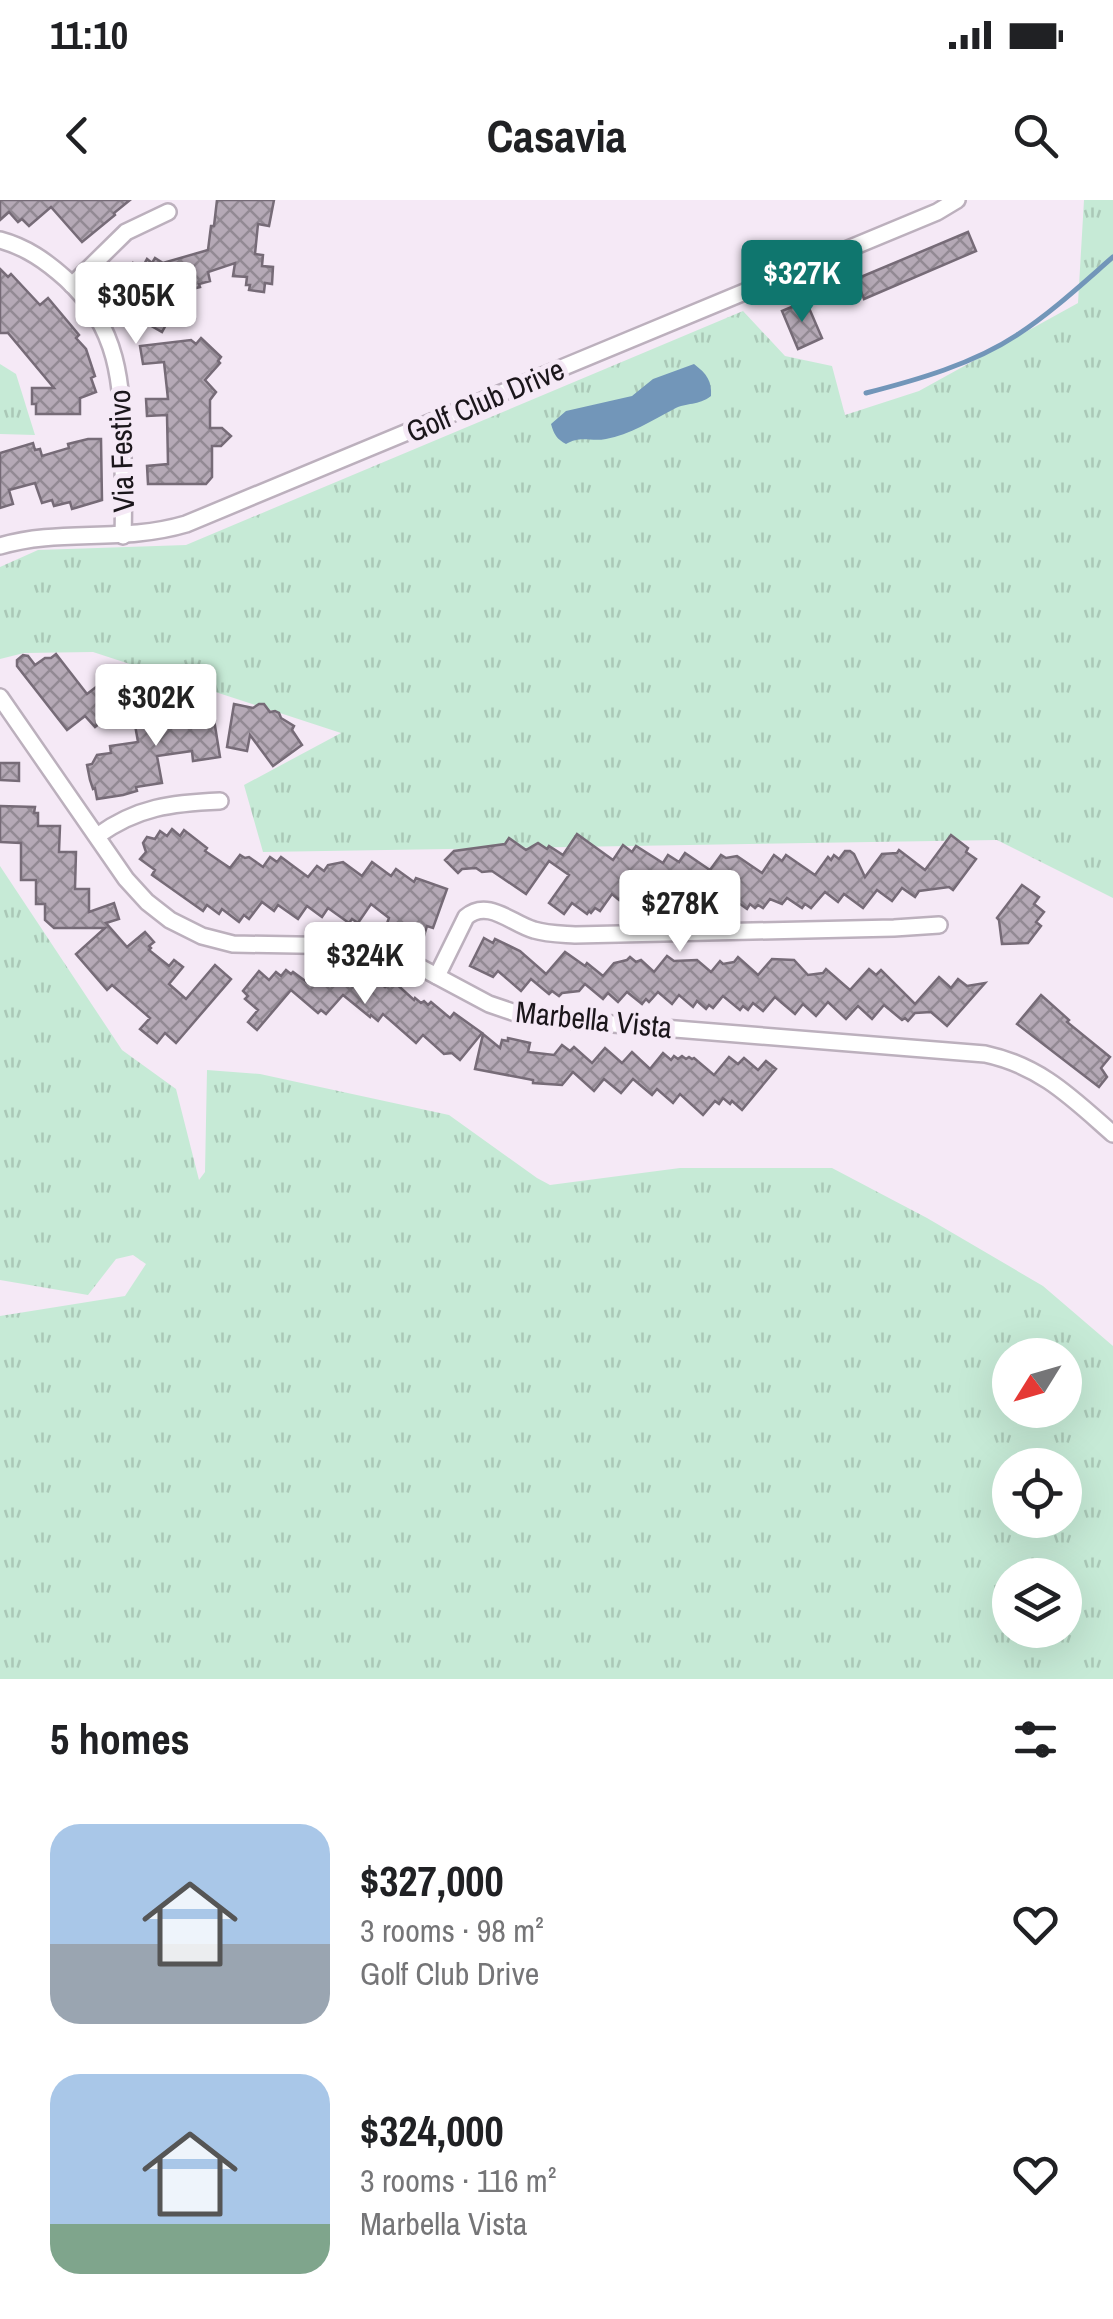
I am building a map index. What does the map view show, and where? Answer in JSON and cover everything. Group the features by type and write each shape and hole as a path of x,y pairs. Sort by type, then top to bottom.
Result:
{"street":[{"name":"Golf Club Drive","path":"0,546 40,538 148,534 186,524 937,212 957,200"},
{"path":"72,285 126,232 168,212"},
{"name":"Via Festivo","path":"0,240 44,260 91,306 106,330 120,384 123,536"},
{"name":"Marbella Vista","path":"0,696 126,878 170,920 202,936 252,946 354,946 376,950 398,957 490,1004 527,1016 1001,1057 1056,1084 1113,1134"},
{"path":"97,836 156,807 220,800"},
{"path":"437,976 466,917 480,910 500,914 530,929 575,935 940,925"}],"green space":[{"path":"1084,200 1113,200 1113,898 997,840 263,852 244,785 341,733 93,652 24,653 0,659 0,567 38,550 186,545 743,311 785,356 832,366 845,415 919,391 1078,303"},
{"path":"0,364 16,374 35,435 0,434"},
{"path":"0,866 122,1050 176,1089 199,1180 205,1172 207,1070 260,1074 449,1115 550,1185 680,1168 832,1168 1043,1286 1113,1346 1113,1679 0,1679 0,1316 125,1296 146,1264 133,1255 116,1259 88,1295 0,1280"}],"water":[{"path":"694,364 709,382 711,396 706,399 606,439 581,439 566,444 555,434 551,424 566,411 632,396 653,379"}],"building":[{"path":"0,200 130,200 82,242 51,207 29,226 22,219 18,222 9,212 0,220"},
{"path":"217,200 274,200 269,226 258,224 255,254 263,255 262,266 273,267 272,284 265,283 264,292 249,290 247,277 233,276 235,263 208,272 210,281 199,284 200,287 175,293 173,312 162,332 139,319 130,326 111,295 110,288 119,273 125,277 133,263 142,268 147,259 163,263 208,250"},
{"path":"968,232 976,251 864,299 856,279"},
{"path":"0,269 8,277 11,274 40,305 48,298 79,335 76,338 86,349 96,392 80,398 80,414 36,414 32,388 54,388 8,333 0,333"},
{"path":"806,301 822,338 798,349 782,311"},
{"path":"201,338 221,357 205,380 216,392 210,400 210,428 222,428 231,436 221,446 212,446 212,477 206,484 148,484 147,466 168,464 167,415 147,416 146,399 168,399 164,362 143,364 140,346 191,340 196,344"},
{"path":"88,439 101,439 102,500 72,509 70,502 54,506 52,500 42,503 35,483 9,490 13,504 0,508 0,453 33,443 42,456"},
{"path":"56,654 87,694 113,674 128,701 95,727 85,716 67,730 17,666 23,655 35,665"},
{"path":"195,694 212,707 220,757 193,761 192,751 157,756 162,783 97,799 87,765 97,755 111,753 110,746 138,742 135,725 178,718 175,697"},
{"path":"234,704 253,708 264,704 270,712 279,713 294,726 292,730 302,745 273,766 250,735 247,751 227,747"},
{"path":"0,763 19,763 19,781 0,780"},
{"path":"0,806 35,807 38,826 60,826 59,852 76,852 75,889 89,889 89,912 114,903 119,919 106,923 127,947 145,932 154,942 149,950 169,966 174,960 183,967 169,984 186,999 215,965 231,979 176,1043 165,1033 157,1043 140,1029 150,1018 112,985 107,990 76,954 105,928 54,928 45,920 45,904 36,904 36,880 21,880 21,843 0,842"},
{"path":"172,829 180,836 184,830 230,868 240,855 263,867 270,857 277,862 281,857 308,877 317,866 324,871 328,865 343,862 362,876 372,862 391,876 396,869 414,882 416,878 447,889 433,928 427,926 424,936 386,926 389,918 371,904 358,923 352,919 349,923 328,908 322,917 307,906 298,919 278,905 274,911 262,902 249,919 244,915 239,922 222,909 219,914 207,905 203,911 152,875 155,870 140,859 146,852 143,843 147,837 155,839 160,831 167,836"},
{"path":"577,834 613,860 623,845 632,852 636,846 663,863 668,855 679,862 685,853 710,870 721,855 737,856 762,873 774,855 782,861 786,855 815,875 828,857 831,860 834,855 839,859 850,851 865,877 882,854 899,850 925,870 951,835 976,859 953,890 949,887 919,891 915,897 902,888 892,901 877,890 863,908 844,894 838,902 825,892 811,908 805,904 802,908 787,898 782,904 770,899 763,908 750,904 747,909 733,899 728,906 715,897 715,911 692,910 680,901 673,912 656,900 648,912 612,894 600,911 595,908 587,914 572,903 564,914 549,903 569,875 549,861 526,894 492,871 476,868 458,873 445,860 454,851 505,844 509,838 526,850 538,843 563,855"},
{"path":"1022,885 1039,897 1034,904 1044,912 1036,922 1041,926 1028,943 1002,944 997,918"},
{"path":"484,938 520,951 546,974 565,952 603,976 614,963 630,957 636,962 641,960 654,972 667,956 674,961 697,960 711,972 720,961 734,962 738,957 758,975 772,959 794,960 808,975 826,969 850,990 869,969 876,975 881,970 915,1004 939,977 951,988 958,979 967,986 985,983 947,1026 931,1012 915,1013 908,1021 902,1020 884,1005 872,1019 858,1006 846,1019 828,1002 816,1016 803,1004 795,1014 775,997 763,1011 753,1003 748,1010 743,1006 740,1010 723,996 713,1008 709,1005 706,1009 697,1001 693,1007 679,995 672,1004 658,992 642,1004 627,992 618,1002 608,993 603,999 585,984 579,991 559,996 552,991 549,994 531,979 521,991 498,971 493,977 470,966"},
{"path":"321,969 329,976 333,972 338,977 341,974 358,989 370,975 385,987 392,980 414,1000 428,1005 431,1002 450,1018 454,1013 482,1033 460,1060 452,1053 444,1054 423,1035 416,1043 383,1014 378,1021 343,995 326,1014 321,1010 318,1013 291,990 257,1030 248,1022 258,1010 245,999 248,996 243,991 259,971 269,980 276,972 281,976 286,970 308,983"},
{"path":"1041,995 1110,1057 1101,1068 1107,1077 1099,1087 1017,1024"},
{"path":"483,1034 500,1048 502,1040 508,1038 530,1043 528,1052 554,1055 562,1045 570,1051 574,1047 592,1063 605,1048 622,1063 632,1052 650,1069 663,1053 671,1060 674,1056 694,1058 714,1075 729,1057 738,1064 744,1058 758,1070 766,1061 776,1069 742,1110 723,1098 703,1115 680,1094 673,1103 657,1089 652,1095 633,1079 621,1093 604,1079 594,1091 573,1072 562,1085 533,1083 475,1069"}],"waterway":[{"path":"866,393 944,370 1000,345 1042,317 1113,257"}]}
